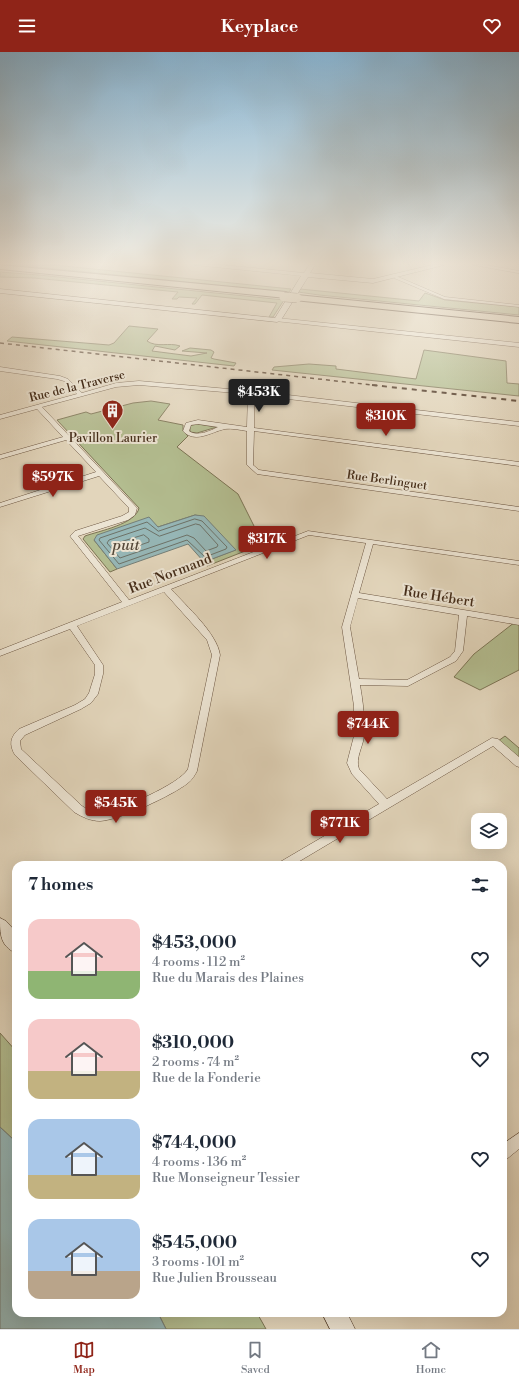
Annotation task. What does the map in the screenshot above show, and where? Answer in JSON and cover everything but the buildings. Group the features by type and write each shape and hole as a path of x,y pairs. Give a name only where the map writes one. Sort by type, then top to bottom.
{"street":[{"path":"321,325 519,345"},
{"path":"0,369 60,377 66,380 81,395"},
{"name":"Rue de la Traverse","path":"0,417 120,384 134,383 251,393 519,424"},
{"path":"250,429 251,393"},
{"path":"38,406 132,506 133,511 124,518 78,533 74,538 127,604"},
{"path":"226,427 197,435 189,434 186,431 188,425 195,422 519,464"},
{"name":"Rue Berlinguet","path":"250,429 250,465 253,470 261,474 519,509"},
{"path":"0,458 67,438"},
{"path":"0,505 101,473"},
{"name":"Rue Normand","path":"0,653 305,534 322,534 519,563"},
{"path":"370,541 346,627 359,700 359,731 353,759 353,767 385,804"},
{"path":"72,625 100,665 99,674 92,696 78,707 22,732 16,740 15,746 18,752 78,809 90,815 105,816 118,812 178,784 190,775 193,769 216,655 215,648 211,639 166,589"},
{"name":"Rue Hébert","path":"355,596 519,622"},
{"path":"356,682 408,683 454,658 458,651 463,613"},
{"path":"291,861 492,742 495,742 519,763"},
{"path":"0,926 12,940"},
{"path":"507,1150 519,1140"},
{"path":"336,1317 344,1329"}],"green space":[{"path":"129,326 158,329 147,341 151,343 180,346 175,350 155,346 152,351 191,356 207,353 182,351 190,348 211,350 214,352 211,358 236,363 234,366 7,341 12,337 109,345 114,343"},
{"path":"424,350 506,361 507,383 519,384 519,396 272,370 274,367 309,364 336,366 336,369 416,379"},
{"path":"151,401 170,404 158,420 183,425 183,431 188,436 177,447 238,494 263,544 207,566 204,562 235,550 204,517 195,515 158,527 94,540 117,569 110,572 83,539 85,536 124,523 136,514 139,508 57,420 86,412 91,414 133,403"},
{"path":"197,424 217,427 197,433 190,432 190,426"},
{"path":"515,622 519,623 519,670 480,690 454,677 474,654"},
{"path":"505,736 519,748 519,767 494,744"},
{"path":"0,1033 12,1046 12,1138 0,1127"},
{"path":"160,1317 259,1317 266,1329 166,1329"}],"water":[{"name":"puit","path":"195,515 204,516 236,550 204,562 188,544 117,569 94,540 97,535 149,517 158,527"},
{"path":"0,1127 12,1138 12,1317 160,1317 166,1329 0,1329"}],"railway":[{"path":"0,343 376,385"},
{"path":"376,385 519,401"},
{"path":"376,385 381,386"}],"place":[{"name":"Pavillon Laurier","path":"113,430"}]}
